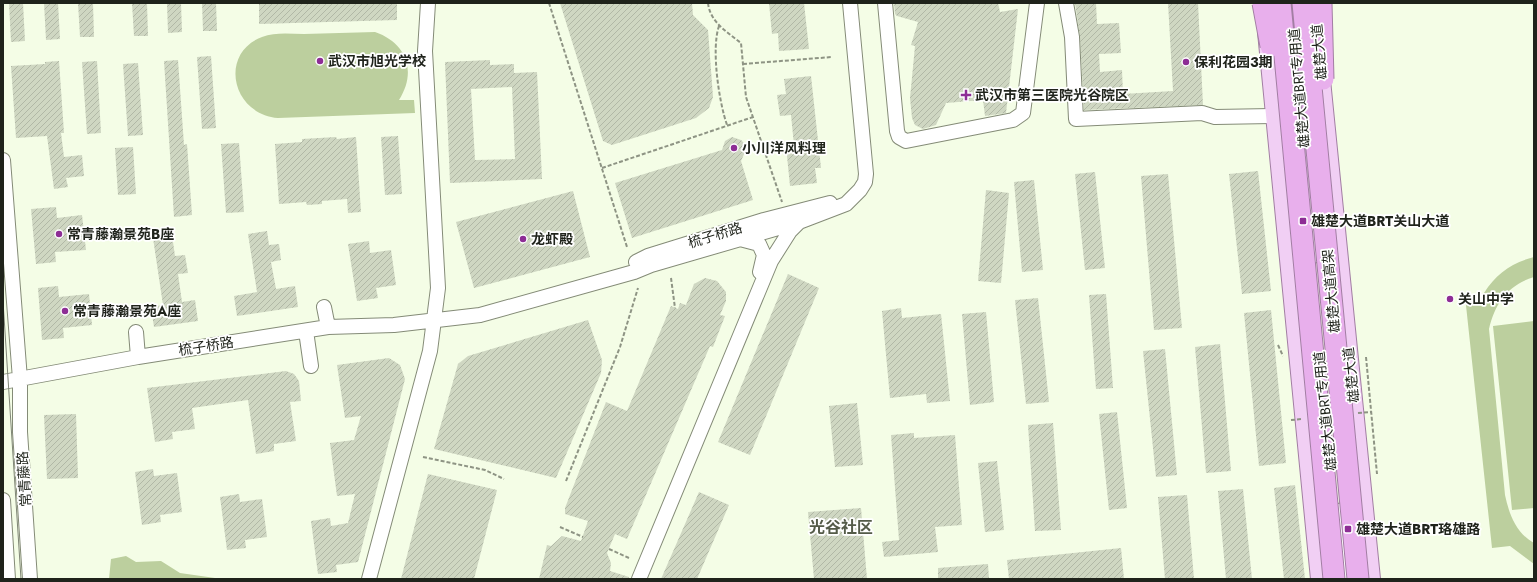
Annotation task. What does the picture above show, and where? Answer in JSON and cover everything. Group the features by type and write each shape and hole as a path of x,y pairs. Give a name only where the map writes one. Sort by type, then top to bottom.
{"highway":[{"path":"1264,3 1313,362"},
{"name":"雄楚大道高架","path":"1280,3 1334,579"},
{"name":"雄楚大道高架","path":"1302,3 1326,215 1358,579"},
{"path":"1321,3 1326,215"}],"main road":[{"path":"1264,3 1320,579"},
{"name":"雄楚大道","path":"1315,3 1326,215 1371,579"}],"street":[{"path":"369,579 439,318 438,267 425,51 428,3"},
{"path":"377,579 436,354 444,267 431,50 434,3"},
{"name":"梳子桥路","path":"439,318 548,290 632,264 655,254 840,199 852,188 858,173 843,3"},
{"name":"梳子桥路","path":"20,379 138,357 306,331 328,328 394,325 439,318 480,315 549,297 739,238 798,222 846,204 854,197 865,182 866,174 850,3"},
{"path":"885,3 897,131 899,137 906,141 1013,120 1023,113 1037,3"},
{"path":"1066,3 1072,37 1076,119 1202,113 1216,118 1276,116"},
{"name":"雄楚大道BRT专用道","path":"1291,3 1312,220 1318,338 1340,579"},
{"name":"常青藤路","path":"3,160 20,379 20,432 30,579"},
{"name":"雄楚大道BRT专用道","path":"1326,215 1347,579"},
{"path":"639,579 771,261 790,231 798,222"},
{"path":"631,579 763,265 764,255 759,244 739,238"},
{"path":"324,307 328,328"},
{"path":"306,331 311,366"},
{"path":"136,332 138,357"},
{"path":"3,382 20,379"},
{"name":"常青藤路","path":"3,500 8,579"}],"path":[{"path":"549,3 627,247"},
{"path":"708,3 709,12 719,26 741,42 746,97 782,202"},
{"path":"719,26 715,37 720,98 727,125"},
{"path":"743,64 832,57"},
{"path":"602,168 753,117"},
{"path":"671,278 674,290 675,308"},
{"path":"566,481 620,347 638,288"},
{"path":"1366,357 1377,474"},
{"path":"423,457 485,470 504,479"},
{"path":"560,527 583,537"},
{"path":"609,549 629,558"}],"green space":[{"path":"375,32 395,43 406,60 408,69 407,79 399,100 414,100 415,113 278,118 262,114 250,106 241,95 236,82 236,69 240,56 248,45 262,37 277,34"},
{"path":"1534,257 1534,277 1517,285 1504,296 1495,311 1489,329 1505,495 1514,522 1522,534 1534,543 1534,564 1510,546 1492,548 1465,296 1484,293 1494,280 1505,270 1518,262"},
{"path":"1534,321 1534,508 1512,510 1493,326"},
{"path":"126,556 136,562 161,561 180,573 222,579 109,579 111,559"}],"building":[{"path":"9,3 23,3 25,41 11,42"},
{"path":"44,3 58,3 60,39 46,40"},
{"path":"78,3 93,3 94,37 80,37"},
{"path":"132,3 147,3 148,36 134,36"},
{"path":"167,3 181,3 182,32 168,33"},
{"path":"202,3 216,3 217,31 203,31"},
{"path":"259,3 397,3 397,20 259,24"},
{"path":"560,3 692,3 693,15 708,30 713,97 709,108 696,118 612,145 603,141"},
{"path":"769,3 804,3 809,49 779,51 778,33 772,34"},
{"path":"894,3 998,3 1000,12 1018,9 1006,113 985,116 983,100 946,103 936,125 923,129 915,125 912,118 910,98 915,46 911,45 918,22 897,16 895,14"},
{"name":"保利花园3期","path":"1075,3 1096,3 1097,24 1119,23 1121,53 1099,54 1100,72 1122,70 1123,94 1173,91 1168,3 1198,3 1203,105 1084,110 1080,37"},
{"path":"211,56 216,128 202,129 197,57"},
{"path":"178,60 184,145 187,144 192,215 174,217 164,61"},
{"path":"490,60 490,65 514,64 514,73 537,72 542,179 450,183 445,62","holes":["512,87 515,159 475,160 471,89"]},
{"path":"59,61 64,133 61,133 64,157 82,155 84,176 66,178 68,187 54,189 47,136 16,138 11,66 45,64 45,62"},
{"path":"97,61 101,133 87,134 82,62"},
{"path":"138,63 143,135 128,136 123,64"},
{"path":"811,76 821,168 815,168 817,183 790,186 786,146 794,145 791,115 780,116 777,95 786,94 784,79"},
{"path":"398,136 402,194 385,195 381,137"},
{"path":"336,137 337,139 356,137 361,212 348,213 347,199 322,201 322,204 307,205 306,202 279,204 275,144 302,142 302,139"},
{"path":"732,137 741,140 744,143 745,152 741,161 753,200 632,238 615,183 722,150 725,141"},
{"path":"239,143 244,212 226,213 221,144"},
{"path":"133,147 136,194 118,195 115,148"},
{"path":"1258,171 1271,291 1242,294 1229,174"},
{"path":"1095,172 1105,268 1085,270 1075,174"},
{"path":"1168,174 1182,328 1154,330 1141,176"},
{"path":"1034,180 1043,270 1022,272 1014,182"},
{"path":"986,190 1009,193 1001,283 978,281"},
{"name":"龙虾殿","path":"573,191 590,257 474,288 456,222"},
{"name":"常青藤瀚景苑B座","path":"56,207 57,218 82,215 86,250 55,252 56,262 36,264 31,209"},
{"path":"267,231 269,245 279,244 281,260 271,262 276,289 295,286 298,307 237,316 234,296 257,292 248,234"},
{"path":"172,235 175,256 185,255 188,273 178,274 182,302 195,300 198,321 154,327 151,307 163,305 153,238"},
{"path":"369,241 370,253 391,250 396,285 376,288 378,298 357,301 348,244"},
{"path":"788,274 819,288 750,455 718,442"},
{"path":"705,278 717,281 726,292 726,301 720,315 725,316 713,347 710,346 627,539 615,534 607,553 611,563 610,571 629,577 628,579 539,579 547,545 551,546 562,536 581,541 588,521 565,514 565,508 606,402 627,411 671,306 678,309 680,303 686,305 694,284"},
{"name":"常青藤瀚景苑A座","path":"58,286 59,297 89,294 92,325 63,328 64,338 42,340 38,288"},
{"path":"1106,294 1113,388 1096,389 1089,295"},
{"path":"1038,298 1049,402 1026,404 1015,300"},
{"path":"901,308 902,318 941,314 950,401 927,403 926,394 890,398 882,311"},
{"path":"1271,310 1286,463 1259,466 1244,313"},
{"path":"986,312 994,402 970,405 962,314"},
{"path":"588,320 602,360 601,373 556,478 434,449 458,364 468,356"},
{"path":"1220,344 1231,471 1206,473 1195,347"},
{"path":"1165,349 1177,475 1156,477 1143,351"},
{"path":"389,358 400,365 405,379 358,562 336,565 337,572 318,574 311,521 330,518 331,526 348,523 355,494 337,496 330,443 354,440 361,416 345,418 337,365"},
{"path":"286,371 294,374 299,381 301,401 290,402 296,441 274,444 274,451 256,454 248,400 192,408 195,429 172,432 173,439 155,442 147,388"},
{"path":"857,403 863,465 835,467 829,406"},
{"path":"1117,412 1127,508 1109,510 1099,414"},
{"path":"76,414 78,478 47,479 44,415"},
{"path":"1053,423 1061,530 1035,531 1028,425"},
{"path":"914,433 914,438 955,435 962,525 935,527 938,552 884,557 882,542 899,540 891,435"},
{"path":"997,461 1004,530 985,532 978,463"},
{"path":"153,469 154,476 177,473 182,512 160,515 161,522 142,525 135,472"},
{"path":"428,474 497,490 474,579 401,579"},
{"path":"1295,485 1305,579 1284,579 1274,488"},
{"path":"1243,489 1252,579 1226,579 1218,491"},
{"path":"699,492 729,505 697,579 661,579"},
{"path":"239,494 240,502 262,499 267,537 245,540 246,548 227,550 220,497"},
{"path":"1187,495 1194,579 1165,579 1158,497"},
{"path":"861,508 867,579 814,579 808,512"},
{"path":"1121,548 1124,579 1009,579 1007,560"},
{"path":"988,564 989,579 938,579 938,568"}],"tram line":[{"path":"3,301 21,579"}],"place":[{"name":"武汉市旭光学校","path":"320,61"},
{"name":"保利花园3期","path":"1186,62"},
{"name":"武汉市第三医院光谷院区","path":"966,95"},
{"name":"小川洋风料理","path":"734,148"},
{"name":"雄楚大道BRT关山大道","path":"1303,221"},
{"name":"常青藤瀚景苑B座","path":"59,234"},
{"name":"龙虾殿","path":"523,239"},
{"name":"关山中学","path":"1450,299"},
{"name":"常青藤瀚景苑A座","path":"65,311"},
{"name":"雄楚大道BRT珞雄路","path":"1348,529"}],"district":[{"name":"光谷社区","path":"841,527"}]}
